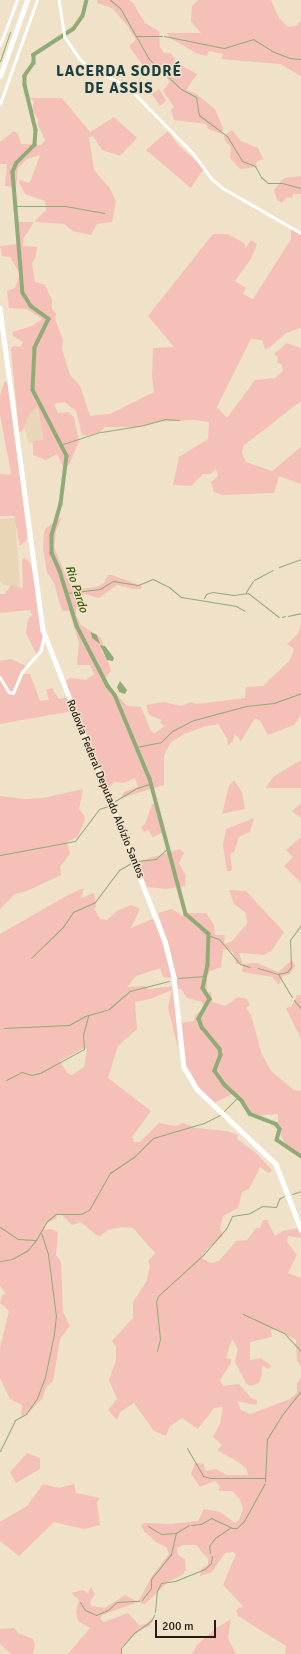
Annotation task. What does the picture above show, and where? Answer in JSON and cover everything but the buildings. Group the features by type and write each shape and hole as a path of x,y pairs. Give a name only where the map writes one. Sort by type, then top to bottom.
{"highway":[{"path":"0,76 27,0"},
{"name":"Rodovia Federal Deputado Aloízio Santos","path":"0,308 28,531 44,633 165,941 174,978 180,1047 185,1071 197,1088 276,1164 301,1229"},
{"path":"28,531 34,542"},
{"path":"26,543 28,531"},
{"path":"33,567 35,554"},
{"path":"28,556 33,567"}],"street":[{"path":"0,45 17,0"},
{"path":"0,104 38,0"},
{"path":"59,0 65,36 76,54 88,66 124,85 193,153 215,182 235,197 301,233"},
{"path":"0,677 9,692 13,694 22,672 41,650 41,638 44,633"}],"shaded area":[{"path":"97,0 129,0 133,3 145,23 159,31 160,47 164,53 171,53 177,63 197,74 186,90 195,93 215,109 223,128 222,134 208,129 206,124 174,120 171,110 174,107 163,91 170,81 158,68 147,71 129,46 136,40 126,24 112,8 97,3"},
{"path":"198,0 271,0 279,18 288,27 296,26 301,20 301,76 280,64 221,59 223,54 209,51 207,56 198,54 170,38 167,33 201,33 191,21 192,6"},
{"path":"159,89 166,101 160,106 152,94"},
{"path":"30,98 62,98 90,132 114,117 137,138 120,156 102,150 93,136 89,137 94,170 109,187 116,201 112,222 97,224 91,235 73,231 64,224 34,222 23,239 23,246 37,247 36,256 32,264 35,282 45,285 52,300 52,308 56,314 55,319 63,340 62,349 70,375 80,386 90,416 110,414 154,392 152,376 153,348 174,347 148,316 213,234 228,234 244,243 246,248 251,240 257,244 251,259 235,281 246,288 243,294 253,299 291,239 291,227 301,233 301,328 286,333 269,348 265,349 262,340 251,339 217,407 227,418 255,380 275,378 283,371 282,365 277,362 278,357 274,354 287,343 301,348 301,401 243,446 242,453 246,462 272,471 301,447 301,484 279,476 274,493 223,495 214,492 211,482 218,476 216,469 210,474 203,474 191,486 173,485 179,457 208,439 209,422 194,420 157,422 139,427 105,427 99,433 88,436 82,435 76,411 65,402 54,404 58,413 68,412 74,417 79,441 70,463 64,469 57,454 46,460 33,455 33,441 44,440 38,409 36,407 29,415 22,431 19,432 11,349 13,346 21,347 23,342 13,336 12,332 32,326 42,319 27,309 9,308 7,291 15,288 20,274 10,257 2,256 0,246 18,244 12,187 5,186 7,164 0,164 0,142 14,131 18,134 21,144 41,145 45,140 38,125 38,119 32,110 34,102","holes":["40,155 29,183 20,180 19,182 25,194 45,201 46,210 34,222 19,222 16,216 18,168 27,159"]},
{"path":"232,130 241,141 258,148 263,159 256,162 257,167 240,169 230,158 231,147 225,141 224,136"},
{"path":"168,131 179,146 204,168 191,188 146,150"},
{"path":"301,176 301,194 293,194 292,198 287,197 282,203 277,200 274,190 284,178"},
{"path":"8,380 27,535 26,541 20,546 14,516 0,516 0,474 9,475 11,473 0,415 0,395 4,383"},
{"path":"36,407 47,444 29,443 24,428 26,417"},
{"path":"62,517 56,531 54,547 69,583 80,589 96,587 104,583 108,575 112,575 142,586 141,589 133,589 117,585 99,598 84,594 77,602 76,615 81,625 101,638 103,644 101,651 108,661 111,671 105,678 110,687 127,706 141,707 151,731 155,733 165,726 160,723 162,720 149,715 146,705 164,702 181,706 191,702 197,704 245,698 246,687 263,686 290,660 294,649 287,644 297,635 301,625 301,715 294,725 268,735 260,721 255,718 241,741 235,734 233,741 228,746 227,738 218,724 203,727 184,734 170,743 164,756 164,785 121,798 124,792 138,787 135,778 124,783 115,782 108,788 65,681 71,678 86,680 94,674 90,665 77,665 79,643 69,611 62,611 54,583 47,572 43,549 44,533 46,528"},
{"path":"15,518 20,586 14,587 2,584 0,580 0,519"},
{"path":"25,558 31,564 44,635 37,656 26,633 28,619 32,615 30,610 0,613 0,594 5,594 11,585 23,588 22,559"},
{"path":"91,632 97,635 100,644 92,638"},
{"path":"100,645 105,646 114,658 113,661 107,660"},
{"path":"11,659 26,666 23,674 30,674 40,701 49,700 46,690 52,688 59,699 68,697 73,711 0,724 0,661"},
{"path":"120,681 127,690 125,694 119,692 117,687"},
{"path":"301,760 301,788 266,788 273,777"},
{"path":"234,780 242,792 245,809 222,814 229,786"},
{"path":"83,789 79,809 85,817 84,823 77,837 67,842 70,854 60,867 61,875 27,891 15,894 0,909 0,796 24,799 43,798"},
{"path":"158,803 165,831 153,837 148,830 144,832 141,827 145,824 152,804"},
{"path":"301,803 301,818 292,811"},
{"path":"254,818 250,832 239,837 234,852 230,854 232,868 231,871 227,871 223,846 226,829"},
{"path":"301,837 300,882 284,866 293,857 286,850"},
{"path":"180,849 184,853 179,863 186,876 185,886 166,889 147,887 137,862"},
{"path":"84,888 81,898 94,893 96,907 94,908 100,919 107,920 117,911 131,905 140,909 131,928 155,918 173,978 163,977 160,968 136,976 127,987 145,986 148,989 174,986 178,1048 168,1008 172,990 150,999 135,1002 137,1029 118,1046 108,1078 151,1111 132,1137 134,1142 140,1142 159,1123 176,1126 183,1123 196,1128 227,1131 238,1135 237,1139 255,1152 272,1170 269,1173 260,1167 249,1189 242,1192 238,1208 223,1216 220,1228 223,1236 207,1249 201,1258 211,1263 219,1261 236,1241 247,1240 256,1228 260,1228 263,1220 267,1220 275,1236 283,1231 297,1228 301,1235 301,1238 288,1236 287,1242 297,1255 288,1273 301,1278 301,1367 297,1361 296,1340 275,1329 271,1330 272,1337 250,1342 250,1360 261,1358 272,1366 268,1369 262,1365 262,1375 259,1383 250,1386 246,1383 235,1362 238,1349 232,1339 226,1358 231,1359 231,1363 220,1380 223,1386 239,1384 251,1398 257,1400 257,1404 254,1405 237,1401 241,1410 251,1414 290,1399 297,1393 297,1383 301,1377 301,1654 285,1654 286,1646 238,1616 236,1610 243,1606 223,1585 236,1554 233,1552 225,1553 212,1572 200,1576 201,1569 208,1565 208,1559 196,1545 183,1545 177,1548 178,1555 185,1559 186,1570 182,1575 168,1582 145,1604 138,1602 152,1576 169,1554 166,1547 156,1542 144,1531 141,1526 144,1523 171,1524 198,1521 204,1509 220,1512 235,1523 239,1520 243,1509 240,1499 232,1491 219,1491 220,1486 215,1481 200,1487 191,1474 195,1463 204,1464 205,1471 216,1469 226,1475 248,1475 246,1468 217,1450 222,1445 213,1437 220,1424 223,1407 214,1408 198,1429 182,1418 170,1426 166,1436 154,1431 134,1403 120,1412 117,1420 108,1410 117,1399 109,1380 116,1360 116,1347 112,1341 133,1318 133,1302 146,1282 150,1266 148,1261 155,1253 133,1228 121,1227 108,1230 100,1236 96,1235 81,1222 72,1225 61,1214 56,1214 57,1218 45,1224 44,1230 51,1229 58,1232 56,1255 61,1262 63,1312 70,1326 60,1339 53,1381 47,1386 42,1399 29,1412 21,1416 22,1405 10,1399 0,1378 0,1348 9,1311 0,1303 2,1295 6,1294 0,1286 0,934 68,895","holes":["84,1048 87,1049 84,1067 72,1075 67,1073 60,1061"]},
{"path":"229,890 246,891 284,932 272,950 264,955 239,953 243,964 236,964 233,952 226,949 223,950 221,967 210,971 207,975 207,993 211,992 213,1002 225,1006 238,997 247,999 250,1005 246,1008 251,1015 261,1052 267,1064 272,1072 294,1090 301,1091 301,1157 290,1152 282,1138 278,1129 278,1114 251,1116 244,1103 232,1094 214,1103 198,1087 185,1065 180,1023 194,1021 195,1016 204,1007 202,1002 187,998 181,989 178,989 170,948 158,913 172,909 182,916 188,913 206,913 214,925 215,935 225,935 224,944 231,942 247,924 246,913 234,904"},
{"path":"292,960 295,966 290,974 283,976 279,985 272,977 242,972 243,964 257,963 278,972"},
{"path":"297,995 301,995 301,1039 286,1008 291,1007"},
{"path":"27,1453 40,1458 40,1469 16,1483 10,1472"},
{"path":"43,1484 59,1488 74,1484 76,1493 100,1498 97,1502 100,1525 84,1529 54,1522 19,1556 0,1541 0,1522 27,1506"},
{"path":"91,1587 95,1594 90,1602 91,1606 105,1608 125,1595 138,1602 102,1615 100,1619 104,1622 128,1613 139,1625 146,1624 152,1618 150,1626 137,1631 121,1648 121,1654 68,1654 90,1628 78,1621 76,1612 79,1600 71,1593 83,1590 88,1593"},
{"path":"231,1619 228,1638 236,1654 192,1654 197,1645 216,1628"},
{"path":"14,1628 18,1633 33,1639 35,1644 33,1654 11,1654 0,1644 0,1629"}],"waterway":[{"name":"Rio Pardo","path":"87,0 83,16 74,29 34,55 34,63 25,76 25,85 36,130 35,145 17,163 13,172 23,293 31,306 49,319 35,348 33,390 67,456 61,504 52,535 52,553 60,571 77,626 108,686 115,695 150,779 186,914 209,934 208,965 203,988 210,999 199,1019 202,1027 220,1049 221,1055 215,1071 224,1084 242,1101 250,1114 276,1124 280,1129 277,1140 301,1156"},
{"path":"110,0 120,8 149,59 181,89 196,97 199,115 227,136 242,161 255,166 261,177 268,183 282,183 301,188"},
{"path":"0,61 10,32"},
{"path":"137,36 162,36"},
{"path":"164,36 224,48 253,39 272,51 289,58 301,59"},
{"path":"16,206 65,206 104,213"},
{"path":"63,444 101,432 144,425 165,419 179,420"},
{"path":"279,567 301,559"},
{"path":"254,580 273,570"},
{"path":"67,593 100,589 113,581 138,585 153,579 169,587 181,597 236,606 245,611"},
{"path":"246,592 253,581"},
{"path":"204,598 206,594 212,592 234,595 248,593 279,617"},
{"path":"288,616 301,613"},
{"path":"136,747 161,742 172,731 194,720 246,706 274,703 301,693"},
{"path":"115,801 137,788 152,783"},
{"path":"0,855 75,841 99,809 108,806"},
{"path":"136,861 156,859 168,848"},
{"path":"31,958 63,927 73,912 95,902 119,870 133,862"},
{"path":"278,974 287,972 291,967 290,940 301,925"},
{"path":"210,936 219,939 240,964 250,967"},
{"path":"258,968 278,974 292,997"},
{"path":"178,978 205,976"},
{"path":"4,1028 69,1025 85,1016 109,1009 130,991 169,981"},
{"path":"294,1000 301,1009"},
{"path":"6,1080 22,1072 31,1075 40,1073 84,1049 83,1035 88,1016"},
{"path":"223,1112 238,1097"},
{"path":"0,1261 12,1259 28,1250 36,1240 47,1221 56,1214 81,1214 89,1210 110,1173 135,1156 153,1138 204,1123 220,1115"},
{"path":"292,1194 301,1191"},
{"path":"157,1351 160,1339 156,1302 158,1296 203,1255 226,1229 232,1216 250,1213 262,1206 276,1207 279,1199 284,1196"},
{"path":"0,1227 18,1239 36,1240"},
{"path":"0,1451 15,1420 26,1414 37,1398 45,1377 54,1334 56,1316 48,1254 41,1233"},
{"path":"243,1314 284,1333 301,1351"},
{"path":"265,1481 267,1439 282,1415 301,1391"},
{"path":"187,1448 203,1476 211,1478 265,1478"},
{"path":"191,1525 201,1524 211,1518 232,1528 237,1528 244,1521 265,1483"},
{"path":"142,1600 151,1588 151,1579 171,1554 176,1533 189,1525"},
{"path":"148,1526 161,1534 176,1533"},
{"path":"210,1553 209,1546 215,1538 230,1528"},
{"path":"155,1612 157,1591 161,1583 175,1581 205,1569 211,1563 212,1556"},
{"path":"80,1602 85,1610 96,1615 108,1610 117,1602 139,1601"},
{"path":"121,1654 121,1648 134,1633 151,1621 154,1615"}],"district":[{"name":"LACERDA SODRÉ DE ASSIS","path":"119,80"}]}
